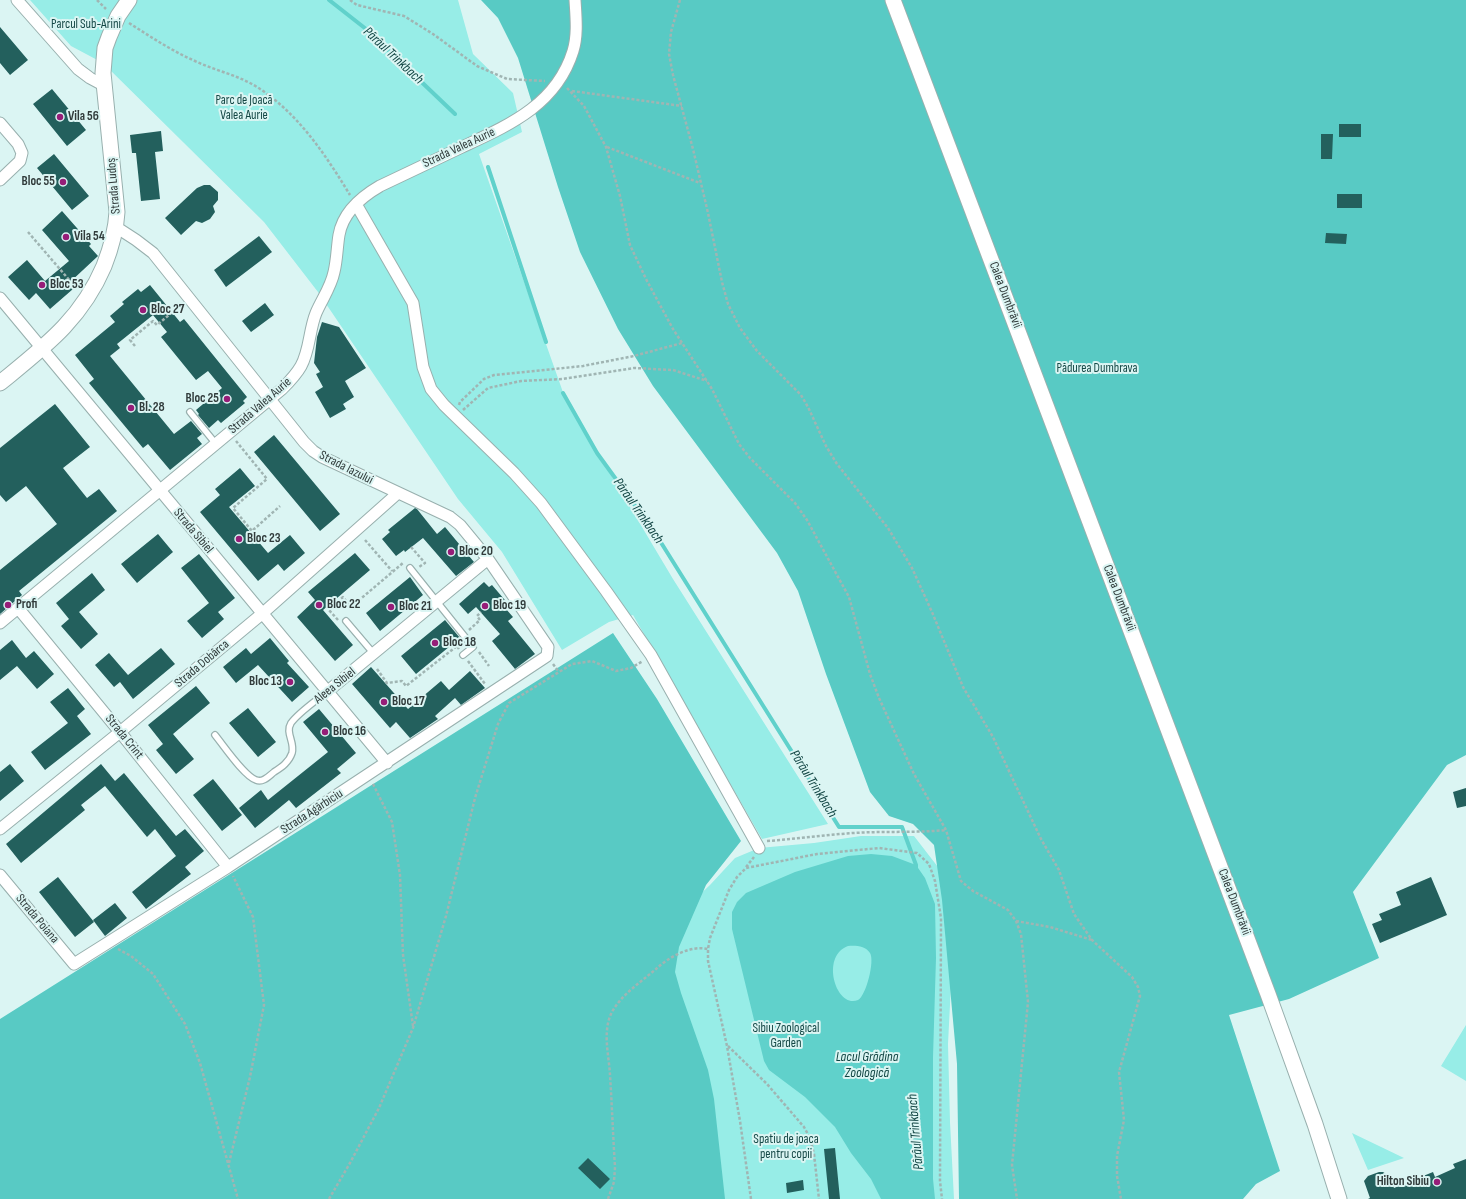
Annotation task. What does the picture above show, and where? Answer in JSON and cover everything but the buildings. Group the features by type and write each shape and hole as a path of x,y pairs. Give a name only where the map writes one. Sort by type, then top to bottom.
{"main road":[{"name":"Strada Ludoș","path":"0,384 42,349 74,318 86,300 105,262 116,227 115,194 103,85 103,63 108,37 118,16 129,0"},
{"name":"Calea Dumbrăvii","path":"893,0 1268,994 1315,1124 1339,1199"}],"street":[{"path":"18,0 78,70 103,85"},
{"name":"Strada Valea Aurie","path":"0,623 270,399 292,379 301,366 306,354 316,314 330,286 334,272 339,235 345,217 370,191 486,135 520,117 538,104 559,81 574,50 576,31 575,0"},
{"path":"0,123 18,144 22,153 20,161 0,180"},
{"path":"356,204 412,303 423,367 431,389 436,397 514,473 541,503 606,591 652,655 758,845"},
{"name":"Strada Iazului","path":"116,227 153,253 304,442 313,451 322,457 450,517 460,525 470,535 488,559 548,647 547,656"},
{"name":"Strada Sibiel","path":"0,298 159,491 387,762"},
{"name":"Strada Dobârca","path":"0,829 120,732 263,613 398,493"},
{"name":"Aleea Sibiel","path":"328,691 438,602 488,559"},
{"name":"Strada Crint","path":"18,608 228,867"},
{"name":"Strada Agârbiciu","path":"74,964 228,867 547,656"},
{"name":"Strada Poiana","path":"0,875 74,964"}],"lane":[{"path":"190,412 216,444"},
{"path":"410,568 473,647 463,655"},
{"path":"344,619 374,654"},
{"name":"Aleea Sibiel","path":"215,735 247,774 256,781 264,780 288,762 293,751 292,741 288,732 291,724 297,717 328,691"}],"path":[{"path":"97,0 106,9"},
{"path":"350,0 357,5 404,16 433,34 477,66 507,80 559,81 572,91 584,106 606,147 620,196 630,245 646,279 682,343 707,380 739,444 750,458 799,509 807,520 846,590 870,674 879,698 914,774 946,830 962,881 973,891 1008,910 1016,921 1021,934 1028,1002 1012,1165 1017,1199"},
{"path":"680,0 671,32 669,54 728,304 740,328 757,351 801,395 826,446 837,464 888,528 908,562 932,612 963,687 993,737 1041,839 1059,870 1074,914 1092,940 1132,977 1138,987 1140,996 1119,1072 1124,1120 1117,1156 1117,1176 1121,1199"},
{"path":"127,22 181,55 242,79 271,97 312,137 356,204"},
{"path":"572,91 682,106"},
{"path":"606,147 700,182"},
{"path":"28,232 86,300"},
{"path":"135,346 130,340 153,321 156,325 180,306"},
{"path":"456,417 460,402 484,379 494,375 583,366 634,356 682,343"},
{"path":"456,417 488,388 521,381 562,379 634,368 673,370 707,380"},
{"path":"229,433 267,479 233,508 252,530 280,506"},
{"path":"365,540 392,571"},
{"path":"411,547 425,563 417,569"},
{"path":"344,619 338,620 329,610 343,597 351,607 408,558"},
{"path":"464,634 480,620 477,616 481,612"},
{"path":"377,669 387,683 402,681 406,686 457,646 492,693"},
{"path":"329,1199 379,1108 413,1028 446,916 478,791 498,724 509,703 572,664 592,661 616,671 631,668 652,655"},
{"path":"368,774 392,822 400,875 404,955 413,1028"},
{"path":"758,845 854,833 922,832 946,830"},
{"path":"751,1199 740,1121 727,1046 708,962 710,938 728,890 737,877 746,868 816,854 879,848 904,850 917,853 929,864 936,881 941,918 940,1181 942,1199"},
{"path":"228,867 253,917 264,1005 250,1077 229,1163"},
{"path":"1016,921 1050,927 1092,940"},
{"path":"108,943 131,956 153,974 185,1024 200,1063 238,1199"},
{"path":"608,1199 614,1182 615,1167 607,1040 607,1028 612,1012 623,997 663,962 691,949 699,947 708,949"},
{"path":"727,1046 767,1084 804,1127 810,1138 814,1154 819,1199"}],"green space":[{"path":"30,0 458,0 473,54 513,93 522,132 479,154 565,398 673,579 828,824 762,839 633,615 609,622 562,650 502,552 458,499 318,292 264,222 103,63 71,46"},
{"name":"Pădurea Dumbrava","path":"481,0 1466,0 1466,755 1447,765 1353,892 1379,958 1289,999 1229,1015 1280,1171 1256,1184 1243,1199 959,1199 957,1064 942,900 934,845 913,824 889,816 870,792 826,674 798,591 777,553 653,386 618,329 580,252 518,58 498,18"},
{"path":"613,633 657,699 741,841 706,885 679,947 675,972 708,1070 714,1099 725,1199 0,1199 0,1019"},
{"name":"Sibiu Zoological Garden","path":"861,836 914,836 948,880 953,945 948,1044 954,1199 548,1199 606,983 710,885 735,858 759,848 814,843"},
{"path":"1466,1025 1466,1081 1441,1066"},
{"path":"1352,1133 1404,1158 1368,1170"}],"water":[{"name":"Lacul Grădina Zoologică","path":"871,854 892,856 916,865 925,878 935,904 936,958 933,1057 933,1179 935,1199 881,1199 871,1179 851,1153 835,1127 805,1097 769,1070 764,1061 732,929 732,912 737,902 746,893 795,872 848,856","holes":["848,946 860,946 866,949 870,953 871,957 871,970 864,992 858,1000 850,1001 843,997 838,990 834,980 833,970 835,960 839,952"]}],"waterway":[{"name":"Pârâul Trinkbach","path":"329,0 366,29 455,114"},
{"name":"Pârâul Trinkbach","path":"488,167 546,342"},
{"name":"Pârâul Trinkbach","path":"563,393 597,453 655,533 839,827 902,827 916,865 916,869"}],"place":[{"name":"Vila 56","path":"60,117"},
{"name":"Bloc 55","path":"63,182"},
{"name":"Vila 54","path":"66,237"},
{"name":"Bloc 53","path":"42,285"},
{"name":"Bloc 27","path":"143,310"},
{"name":"Bloc 25","path":"227,399"},
{"name":"Bl. 28","path":"131,408"},
{"name":"Bloc 23","path":"239,539"},
{"name":"Bloc 20","path":"451,552"},
{"name":"Profi","path":"8,605"},
{"name":"Bloc 22","path":"319,605"},
{"name":"Bloc 19","path":"485,606"},
{"name":"Bloc 21","path":"391,607"},
{"name":"Bloc 18","path":"435,643"},
{"name":"Bloc 13","path":"290,682"},
{"name":"Bloc 17","path":"384,702"},
{"name":"Bloc 16","path":"325,732"},
{"name":"Hilton Sibiu","path":"1437,1182"}],"park label":[{"name":"Parcul Sub-Arini","path":"86,25"},
{"name":"Parc de Joacă Valea Aurie","path":"244,108"},
{"name":"Spatiu de joaca pentru copii","path":"786,1148"}]}
